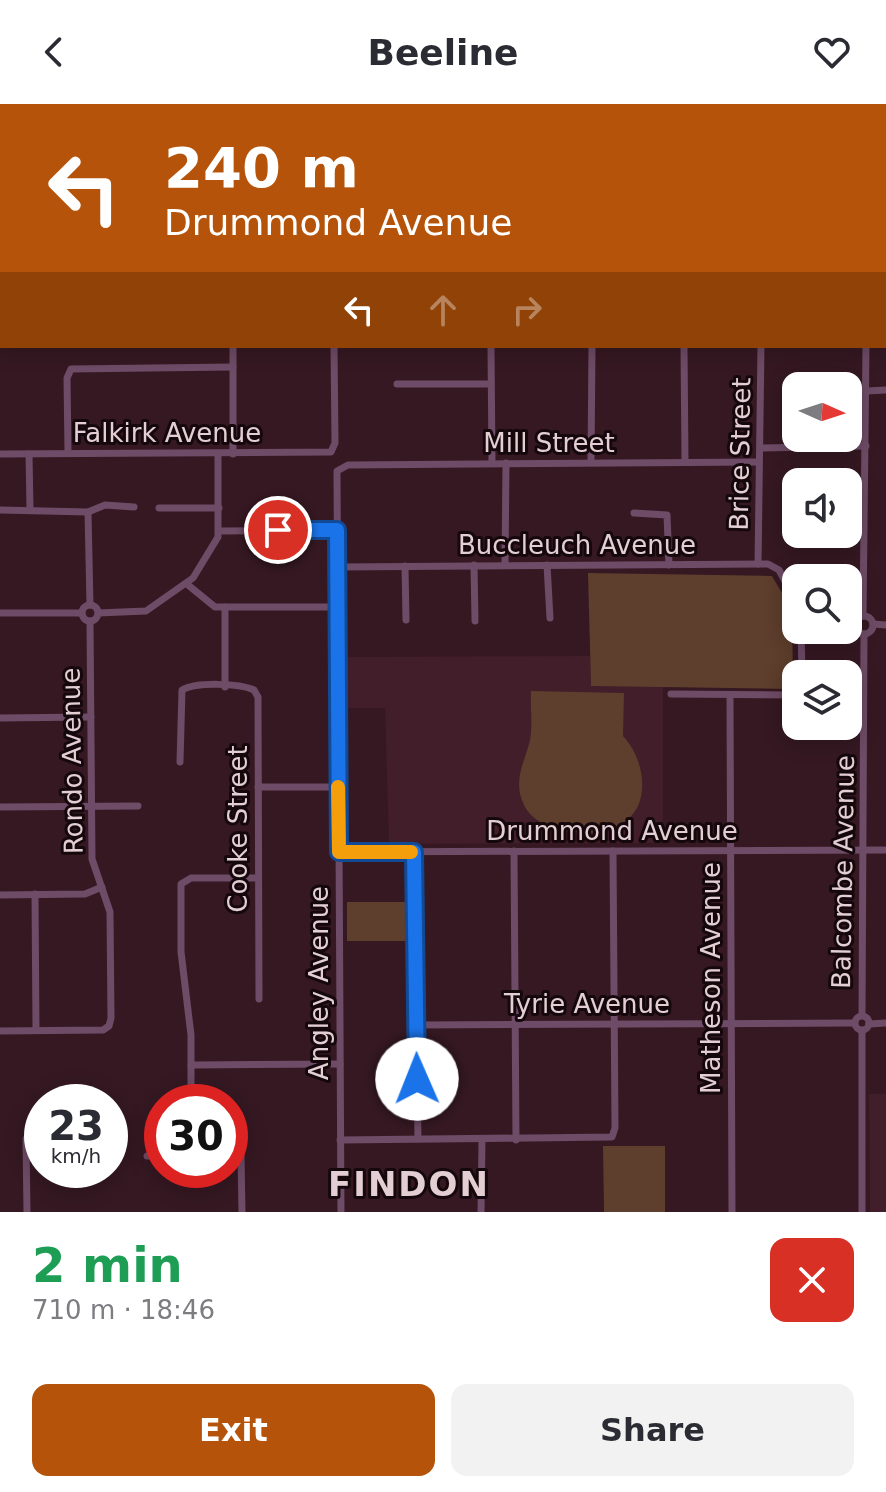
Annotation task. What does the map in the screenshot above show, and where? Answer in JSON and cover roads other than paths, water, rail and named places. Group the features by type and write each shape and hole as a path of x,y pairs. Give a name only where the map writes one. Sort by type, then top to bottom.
{"street":[{"path":"233,348 233,454"},
{"name":"Falkirk Avenue","path":"0,454 233,454 333,450 334,348"},
{"path":"491,348 492,463"},
{"path":"591,462 592,348"},
{"path":"684,348 685,462"},
{"name":"Brice Street","path":"758,564 761,348"},
{"path":"866,348 866,446 862,472 863,616 873,624 886,625"},
{"path":"68,453 67,378 71,369 233,367"},
{"path":"397,384 491,384"},
{"path":"867,391 886,390"},
{"path":"762,448 866,446"},
{"path":"29,454 30,509"},
{"path":"82,613 90,621 98,613 146,611 188,585 219,531 218,454"},
{"name":"Mill Street","path":"341,466 759,462"},
{"path":"505,565 506,463"},
{"name":"Angley Avenue","path":"341,466 337,471 341,1212"},
{"path":"0,510 88,512 105,505 134,507"},
{"path":"159,508 219,508"},
{"path":"88,512 90,605 98,613"},
{"path":"634,513 667,515 669,565"},
{"path":"219,531 337,530"},
{"path":"758,564 779,570 782,576"},
{"name":"Buccleuch Avenue","path":"338,567 758,564"},
{"path":"474,565 475,621"},
{"path":"547,565 550,618"},
{"path":"405,566 406,620"},
{"path":"188,585 210,606 337,607"},
{"path":"0,613 82,613 90,605"},
{"path":"180,762 182,690 225,687 225,607"},
{"name":"Rondo Avenue","path":"0,1031 103,1030 109,1026 110,912 92,859 90,621"},
{"path":"864,634 873,624"},
{"name":"Balcombe Avenue","path":"862,1015 860,879 863,850 864,634"},
{"name":"Cooke Street","path":"225,687 248,687 258,697 259,999"},
{"path":"671,694 782,695"},
{"name":"Matheson Avenue","path":"730,696 732,1212"},
{"path":"0,718 91,717"},
{"path":"258,787 338,787"},
{"path":"0,807 138,806"},
{"name":"Drummond Avenue","path":"339,852 886,850"},
{"path":"514,851 516,1140"},
{"path":"340,1140 612,1137 615,1128 613,851"},
{"path":"414,852 418,1139"},
{"path":"191,1084 181,952 180,889 184,880 258,878"},
{"path":"0,895 85,894 102,887"},
{"path":"35,894 36,1030"},
{"path":"862,1212 862,1031 854,1023 862,1015 869,1024"},
{"name":"Tyrie Avenue","path":"416,1025 854,1023"},
{"path":"862,1031 869,1024 886,1023"},
{"path":"191,1065 340,1064"},
{"path":"481,1212 482,1140"},
{"path":"27,1188 27,1212"},
{"path":"242,1188 242,1212"}],"district":[{"name":"FINDON","path":"409,1184"}]}
